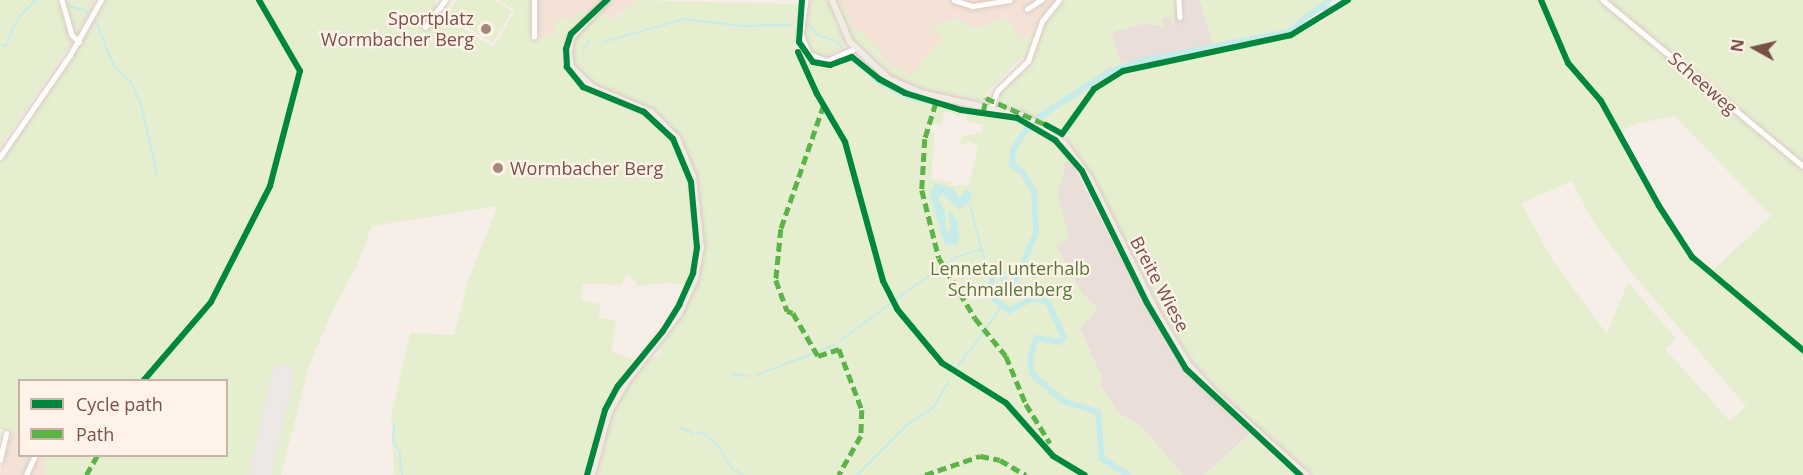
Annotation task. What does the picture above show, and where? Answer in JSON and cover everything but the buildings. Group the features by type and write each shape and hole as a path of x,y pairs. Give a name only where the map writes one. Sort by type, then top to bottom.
{"main road":[{"path":"592,475 609,412 679,314 697,273 701,247 698,198 684,149 663,122 640,106 589,86 571,67 569,51 574,35 607,0"},
{"name":"Breite Wiese","path":"832,0 842,28 854,48 877,71 905,88 1014,113 1058,138 1090,179 1157,314 1188,364 1306,475"}],"street":[{"path":"62,0 72,35 79,42"},
{"path":"0,157 79,42 101,0"},
{"path":"425,27 445,0"},
{"path":"534,0 534,37"},
{"path":"806,0 801,31 804,46 813,58 831,61 854,48"},
{"path":"954,0 973,6 1010,0"},
{"path":"1027,9 1041,0"},
{"path":"991,107 997,91 1024,66 1042,21 1059,0"},
{"path":"1179,0 1180,17"},
{"name":"Scheeweg","path":"1603,0 1803,166"},
{"path":"0,460 6,434"},
{"path":"26,475 35,457"}],"shaded area":[{"path":"531,0 637,0 611,21 597,6 544,41 535,35"},
{"path":"834,0 1062,0 1022,43 974,30 932,26 944,38 935,52 903,83 875,66"},
{"path":"1178,0 1200,0 1213,45 1120,63 1111,32 1145,23 1163,26 1163,18 1170,16 1173,23"},
{"path":"1070,159 1124,264 1157,313 1169,344 1187,372 1250,434 1204,475 1183,475 1140,425 1117,413 1097,387 1102,379 1080,328 1097,309 1082,293 1056,246 1055,186 1058,165"},
{"path":"5,430 18,435 18,457 46,457 45,475 0,475"}],"green space":[{"path":"0,0 96,0 81,29 0,147"},
{"name":"Lennetal unterhalb Schmallenberg","path":"103,0 434,0 440,15 494,47 515,10 498,0 531,0 535,35 544,41 547,34 555,36 555,19 574,20 578,11 590,12 597,6 612,21 637,0 799,4 794,53 820,66 851,58 894,90 929,102 932,98 962,105 960,118 951,112 944,112 941,125 932,123 930,132 935,133 931,179 951,182 951,186 969,185 978,147 970,142 960,146 962,136 981,133 983,125 966,121 968,112 1021,119 1053,136 1066,148 1070,159 1063,163 1064,174 1057,193 1069,237 1056,246 1082,293 1097,310 1080,328 1102,379 1099,384 1119,414 1140,425 1183,475 594,475 608,420 624,389 644,363 660,355 661,343 696,286 665,283 638,286 628,272 621,285 583,284 581,300 600,304 599,318 616,320 611,351 637,361 601,428 590,475 394,475 391,418 410,333 454,335 469,278 498,206 372,226 357,265 331,314 309,366 281,475 45,475 46,457 228,457 228,379 18,379 18,435 0,429 0,161 79,47","holes":["954,189 962,197 954,203 943,194 938,198 945,211 946,232 951,230 948,222 960,237 945,244 930,194"]},
{"name":"Sportplatz Wormbacher Berg","path":"456,0 494,0 512,11 493,43 447,15"},
{"path":"809,0 829,0 846,45 828,59 812,54 807,47 804,28"},
{"path":"833,0 839,0 855,29 865,33 891,65 906,72 908,78 943,38 931,26 956,18 974,29 1006,17 1022,43 1062,0 1178,0 1173,24 1170,16 1163,18 1163,26 1145,23 1111,32 1120,63 1213,45 1200,0 1330,0 1288,30 1323,22 1350,0 1803,0 1803,475 1312,475 1223,397 1192,362 1150,294 1066,136 1069,128 1056,130 998,103 1002,89 1030,63 1022,57 988,91 983,102 922,90 889,76 858,50 841,24","holes":["1675,116 1771,216 1713,270 1693,253 1657,203 1621,132 1635,124","1572,181 1592,220 1631,272 1746,406 1730,421 1665,349 1676,339 1628,282 1607,334 1553,261 1521,203"]},
{"path":"1250,435 1295,475 1204,475"}],"water":[{"path":"935,183 954,189 960,197 967,189 972,194 971,200 959,210 943,194 938,198 945,211 946,232 951,230 948,213 951,211 957,221 960,237 956,245 945,244 941,233 930,194"}],"waterway":[{"path":"0,45 6,46 18,18 36,0"},
{"path":"65,0 68,6 86,10 88,14"},
{"path":"1128,475 1102,459 1098,412 1063,401 1032,374 1030,359 1036,338 1059,342 1064,338 1048,302 1033,298 1009,311 990,295 993,274 999,274 1008,283 1015,281 1036,233 1034,192 1023,173 1012,165 1013,150 1031,122 1110,71 1140,61 1288,32 1329,0"},
{"path":"1316,10 1336,6 1342,0"},
{"path":"603,42 685,19 743,26 792,25"},
{"path":"96,21 115,67 131,82 142,106 157,173"},
{"path":"810,26 817,34 839,43 844,50"},
{"path":"582,49 590,41"},
{"path":"850,58 878,83 909,99 932,104"},
{"path":"970,204 982,249"},
{"path":"943,266 959,256 982,250 991,280"},
{"path":"894,300 942,267"},
{"path":"840,341 890,304"},
{"path":"985,330 1001,307"},
{"path":"958,366 984,332"},
{"path":"819,351 835,345"},
{"path":"756,375 813,354"},
{"path":"732,374 749,376"},
{"path":"857,475 907,425 933,408 948,383"},
{"path":"395,424 393,442 400,452 403,475"},
{"path":"682,428 693,433"},
{"path":"698,433 705,434 719,447 733,469 744,475"}],"runway":[{"path":"260,475 283,375"}],"marked path":[{"path":"983,112 986,98 1049,126"},
{"path":"936,103 925,139 922,190 939,258 975,318 1006,356 1026,404 1050,443"},
{"path":"824,105 781,229 776,280 787,311 793,313 818,356 839,349 862,410 861,436 839,475"},
{"path":"925,475 980,456 1000,460 1026,475"},
{"path":"86,475 96,457"}],"cycle path":[{"path":"145,379 211,302 270,186 300,71 259,0"},
{"path":"587,475 605,410 618,386 663,331 679,305 693,273 697,248 691,182 673,139 644,112 583,87 567,67 566,49 571,34 607,0"},
{"path":"802,0 799,42 813,62 830,65 852,57 879,79 905,93 961,110 1017,118 1055,140 1082,171 1147,303 1186,369 1300,475"},
{"path":"1046,125 1062,134 1094,89 1123,71 1291,35 1348,0"},
{"path":"1541,0 1568,63 1601,101 1659,206 1692,257 1803,350"},
{"path":"798,52 817,94 845,142 883,281 897,309 942,363 1006,403 1053,456 1085,475"}],"place":[{"name":"Sportplatz Wormbacher Berg","path":"486,29"},
{"name":"Wormbacher Berg","path":"498,168"}]}
